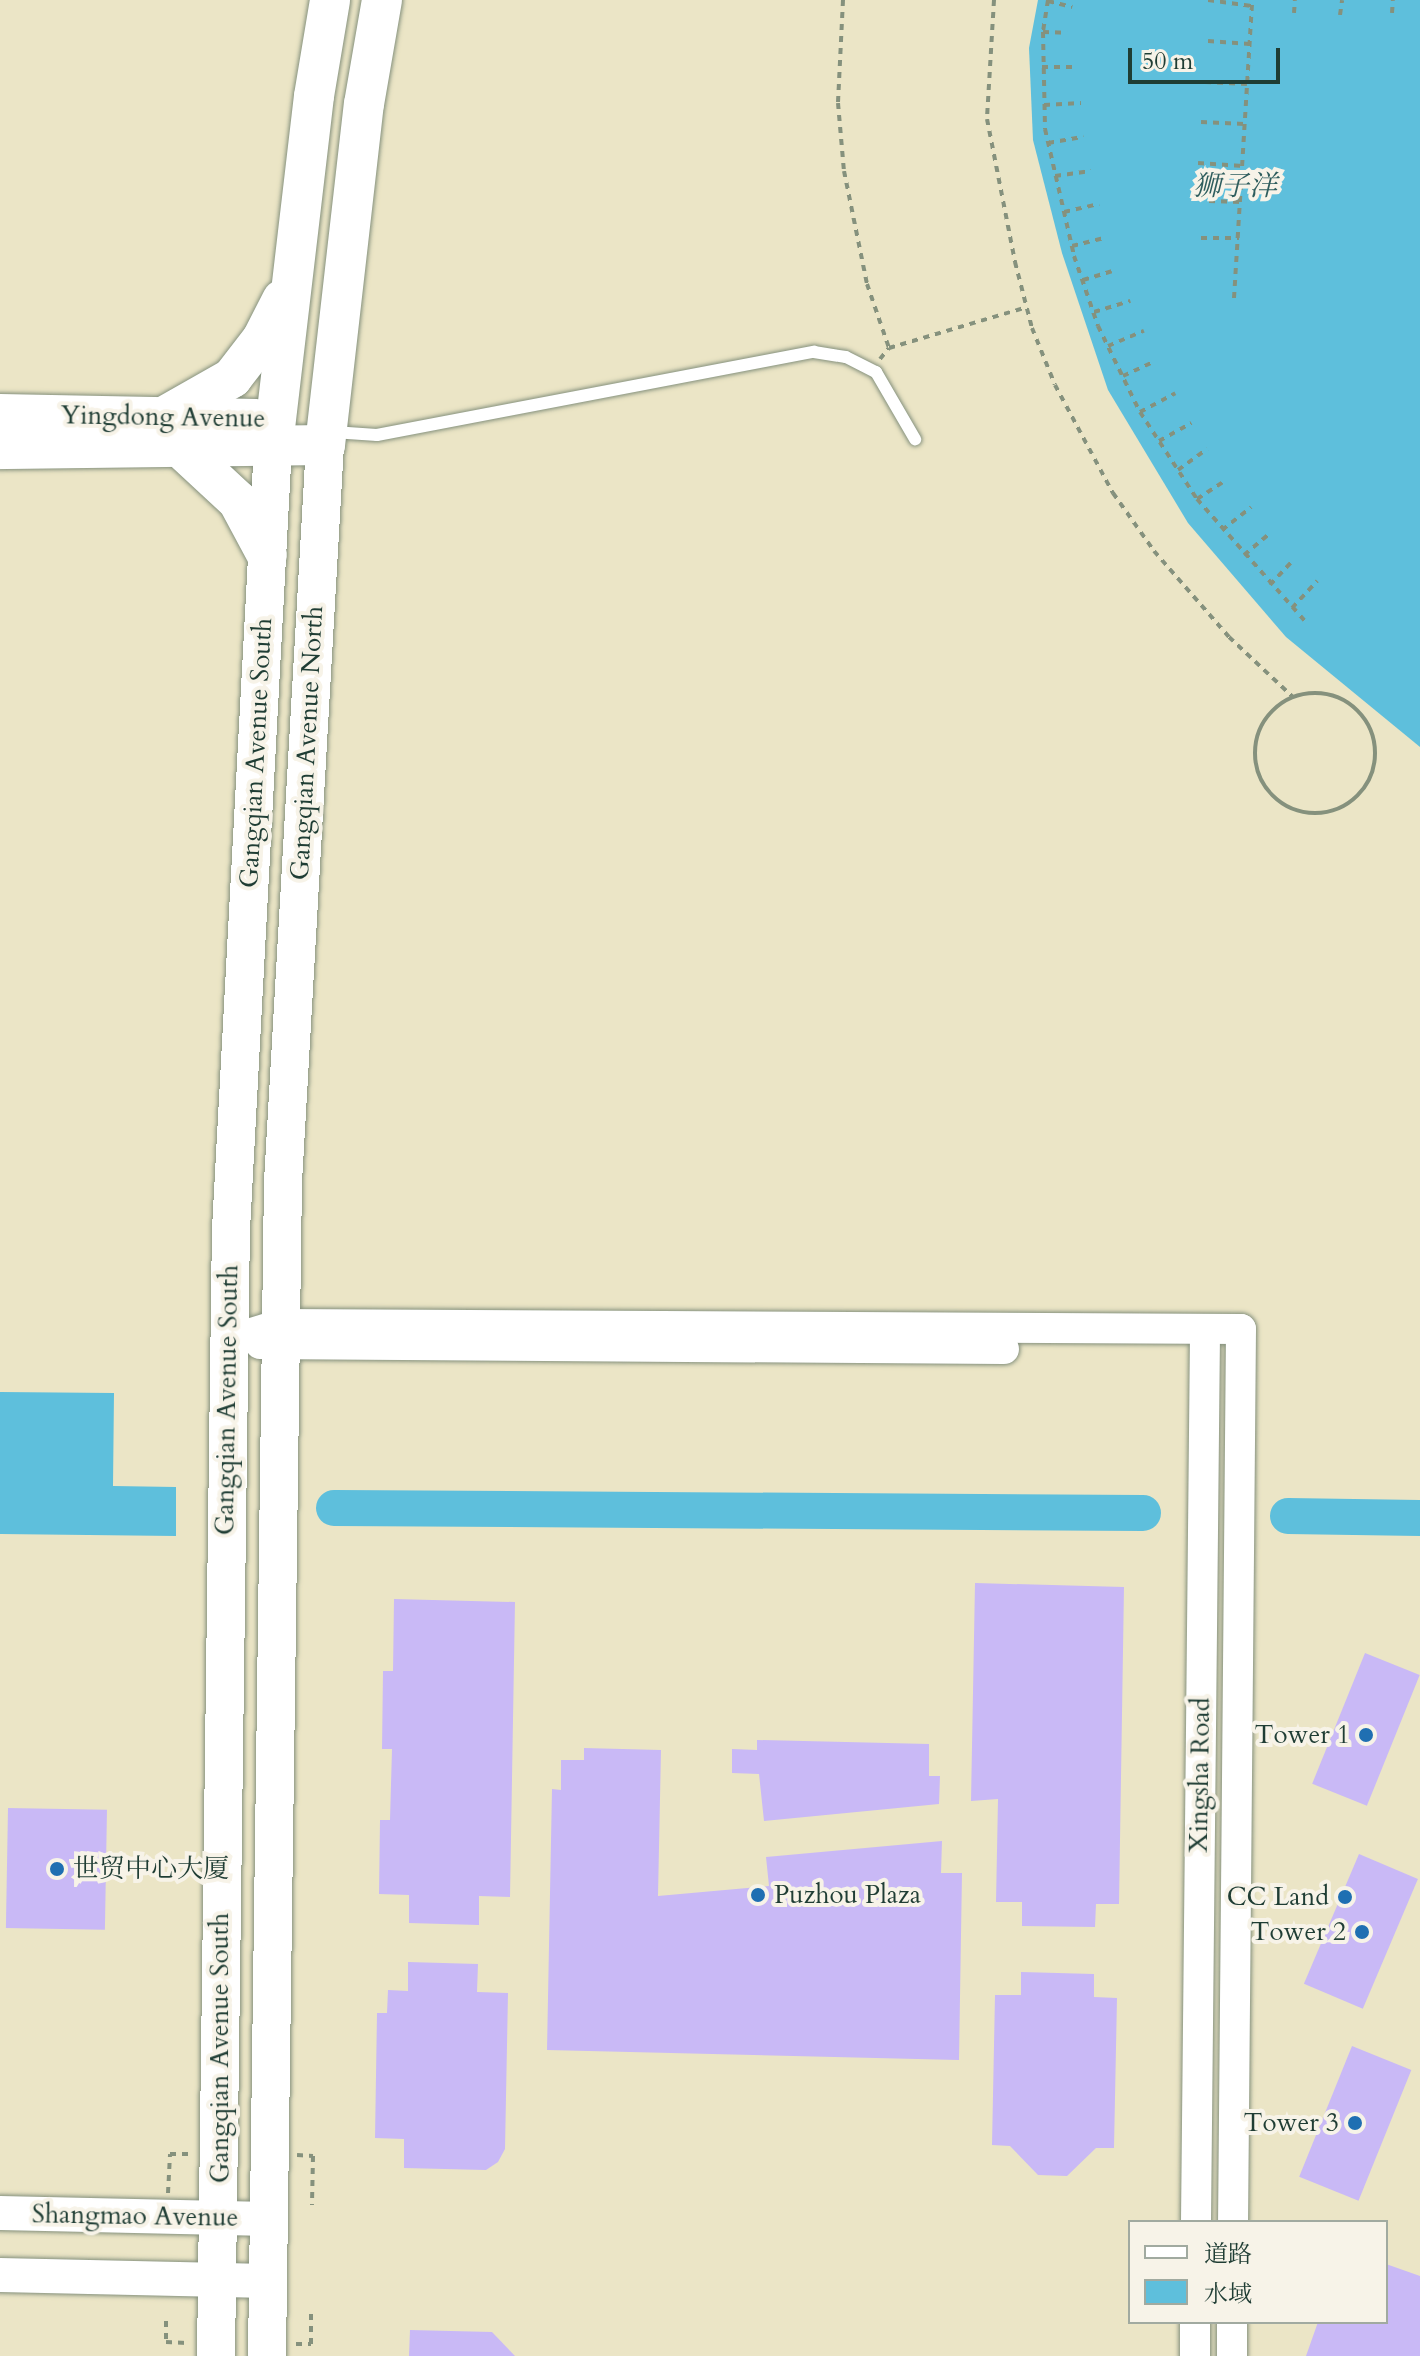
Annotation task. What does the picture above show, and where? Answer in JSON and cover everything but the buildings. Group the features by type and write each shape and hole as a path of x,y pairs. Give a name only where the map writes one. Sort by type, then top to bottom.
{"highway":[{"path":"274,432 296,240 330,0"},
{"name":"Gangqian Avenue North","path":"326,433 347,251 382,0"},
{"path":"296,240 347,251"},
{"path":"159,419 208,396 232,378 262,339 291,283"},
{"name":"Yingdong Avenue","path":"0,414 159,419 274,432 326,433"},
{"name":"Yingdong Avenue","path":"0,449 183,450 274,432"},
{"path":"183,450 238,501 267,555"}],"main road":[{"name":"Gangqian Avenue South","path":"206,2349 217,2280 233,1170 274,432"},
{"name":"Gangqian Avenue North","path":"277,1489 283,1182 326,433"},
{"path":"263,626 314,629"},
{"name":"Gangqian Avenue South","path":"277,1489 268,2281 279,2350"},
{"name":"Shangmao Avenue","path":"0,2213 269,2219"},
{"path":"0,2275 268,2281"}],"street":[{"path":"229,1340 280,1335 1205,1339"},
{"name":"Xingsha Road","path":"1196,2220 1205,1339 1241,1340 1233,2220"},
{"path":"1195,2324 1195,2356"},
{"path":"1232,2324 1232,2356"}],"lane":[{"path":"326,433 377,435 814,352 846,357 871,369 893,396 915,439"}],"path":[{"path":"843,0 838,103 844,171 867,284 889,348"},
{"path":"994,0 987,119 1027,307 1055,385 1113,493 1189,594 1293,697"},
{"path":"1072,7 1048,0 1043,32 1044,105 1055,176 1072,246 1093,312 1140,412 1197,499 1243,556 1305,621"},
{"path":"1208,0 1252,3 1234,298"},
{"path":"1294,13 1295,0"},
{"path":"1340,15 1342,0"},
{"path":"1392,13 1393,0"},
{"path":"1043,32 1067,33"},
{"path":"1208,41 1250,44"},
{"path":"1042,67 1074,67"},
{"path":"1205,82 1247,84"},
{"path":"1044,105 1081,103"},
{"path":"1201,122 1245,124"},
{"path":"1048,143 1083,137"},
{"path":"1198,163 1243,166"},
{"path":"1055,176 1091,171"},
{"path":"1209,201 1241,202"},
{"path":"1064,212 1099,204"},
{"path":"1072,246 1105,238"},
{"path":"1201,238 1239,238"},
{"path":"1083,280 1112,271"},
{"path":"1093,312 1130,301"},
{"path":"871,369 889,348 1027,307"},
{"path":"1108,346 1144,331"},
{"path":"1123,376 1155,361"},
{"path":"1140,412 1175,393"},
{"path":"1159,441 1191,423"},
{"path":"1178,470 1207,449"},
{"path":"1197,499 1226,480"},
{"path":"1222,530 1251,507"},
{"path":"1243,556 1270,533"},
{"path":"1270,585 1294,559"},
{"path":"1292,608 1317,581"},
{"path":"1317,692 1336,696 1353,706 1371,731 1375,761 1369,781 1340,809 1299,811 1280,802 1258,771 1258,733 1267,716 1293,697 1317,692"},
{"path":"168,2199 170,2154 195,2154"},
{"path":"291,2155 313,2156 312,2205"},
{"path":"279,2350 311,2344 311,2314"},
{"path":"166,2321 166,2342 206,2349"}],"water":[{"name":"狮子洋","path":"1038,0 1420,0 1420,747 1286,637 1188,523 1108,390 1062,253 1033,140 1029,48"},
{"path":"0,1392 114,1393 113,1486 176,1487 176,1536 0,1534"}],"waterway":[{"path":"334,1508 1143,1513"},
{"path":"1288,1516 1420,1518"}],"place":[{"name":"Tower 1","path":"1366,1735"},
{"name":"世贸中心大厦","path":"57,1869"},
{"name":"Puzhou Plaza","path":"758,1895"},
{"name":"CC Land","path":"1345,1897"},
{"name":"Tower 2","path":"1362,1932"},
{"name":"Tower 3","path":"1355,2123"}]}
